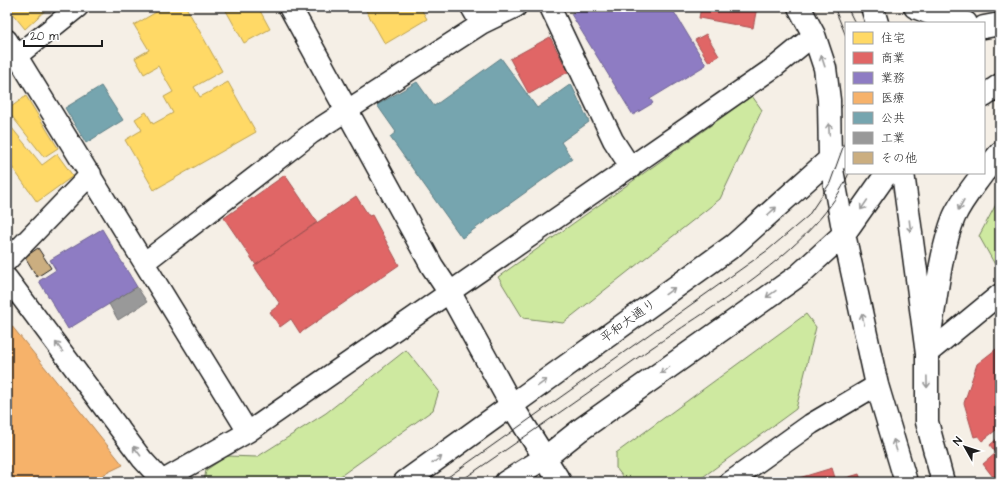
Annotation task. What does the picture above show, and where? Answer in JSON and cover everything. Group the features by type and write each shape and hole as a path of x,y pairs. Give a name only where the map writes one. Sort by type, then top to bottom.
{"street":[{"path":"78,7 12,48 91,174 248,432"},
{"path":"290,7 348,110 432,266 450,293 512,406 546,457 560,482"},
{"path":"471,7 481,24"},
{"path":"145,262 312,134 481,24 516,7"},
{"path":"550,7 613,140 631,168"},
{"path":"799,7 814,35 825,68 838,158 844,234 877,385 906,482"},
{"path":"872,7 877,22"},
{"path":"915,7 942,18 961,22"},
{"path":"985,27 1000,24"},
{"path":"7,278 142,459 162,482 248,432 631,168 776,66 814,35"},
{"path":"985,95 1000,85"},
{"path":"985,172 1000,153"},
{"name":"平和大通り","path":"405,482 734,245 838,158"},
{"path":"7,261 91,174"},
{"path":"506,482 546,457 580,430 799,275 844,234 885,174"},
{"path":"903,174 926,354 927,422 943,482"},
{"path":"926,354 945,246 954,216 965,198 983,174"},
{"path":"926,354 1000,294"},
{"path":"730,482 812,424 877,385"}],"green space":[{"path":"752,96 762,110 720,199 563,323 523,318 498,277"},
{"path":"1000,197 1000,270 998,270 979,236"},
{"path":"806,314 816,327 796,409 696,482 627,482 616,468 616,453"},
{"path":"406,350 439,391 433,410 332,482 204,482 206,470 227,456 257,457 326,413"}],"building: 住宅":[{"path":"7,7 49,7 25,29"},
{"path":"165,7 186,7 222,71 194,87 200,97 228,82 256,132 154,190 125,140 142,130 135,119 146,112 153,124 173,113 164,97 173,92 158,66 144,74 135,58 149,50 134,25"},
{"path":"224,7 258,7 270,29 244,43"},
{"path":"364,7 420,7 427,19 385,44"},
{"path":"26,96 58,148 44,157 7,110"},
{"path":"7,122 42,165 57,154 73,176 37,202 7,160"}],"building: 商業":[{"path":"701,7 757,7 753,28 699,18"},
{"path":"706,34 719,56 709,62 695,40"},
{"path":"550,37 568,72 529,94 510,59"},
{"path":"285,175 317,222 256,265 224,218"},
{"path":"356,196 369,216 372,215 399,265 300,333 291,319 280,327 270,312 280,304 254,266"},
{"path":"1000,346 1000,427 982,441 978,436 974,437 964,403 977,364"},
{"path":"1000,436 1000,482 986,482 993,477 983,464 996,453 990,445"},
{"path":"832,468 836,481 859,474 862,482 800,482 799,478"}],"building: 業務":[{"path":"583,7 671,7 706,65 650,99 653,103 633,115 571,14"},
{"path":"102,229 137,287 68,329 39,281 56,270 50,260"}],"building: 医療":[{"path":"7,320 123,465 88,482 7,482"}],"building: 公共":[{"path":"501,58 537,108 571,84 589,122 561,142 572,159 462,238 390,137 396,132 377,105 417,82 434,106"},
{"path":"101,86 123,120 86,143 65,108"}],"building: 工業":[{"path":"137,287 147,302 118,320 109,304"}],"building: その他":[{"path":"38,248 51,268 37,277 25,257"}],"tram line":[{"path":"834,7 845,34"},
{"path":"847,7 854,22"},
{"path":"441,482 768,250 808,216 830,183 845,142"},
{"path":"459,482 762,272 790,249 814,225 834,200 848,174"}]}
